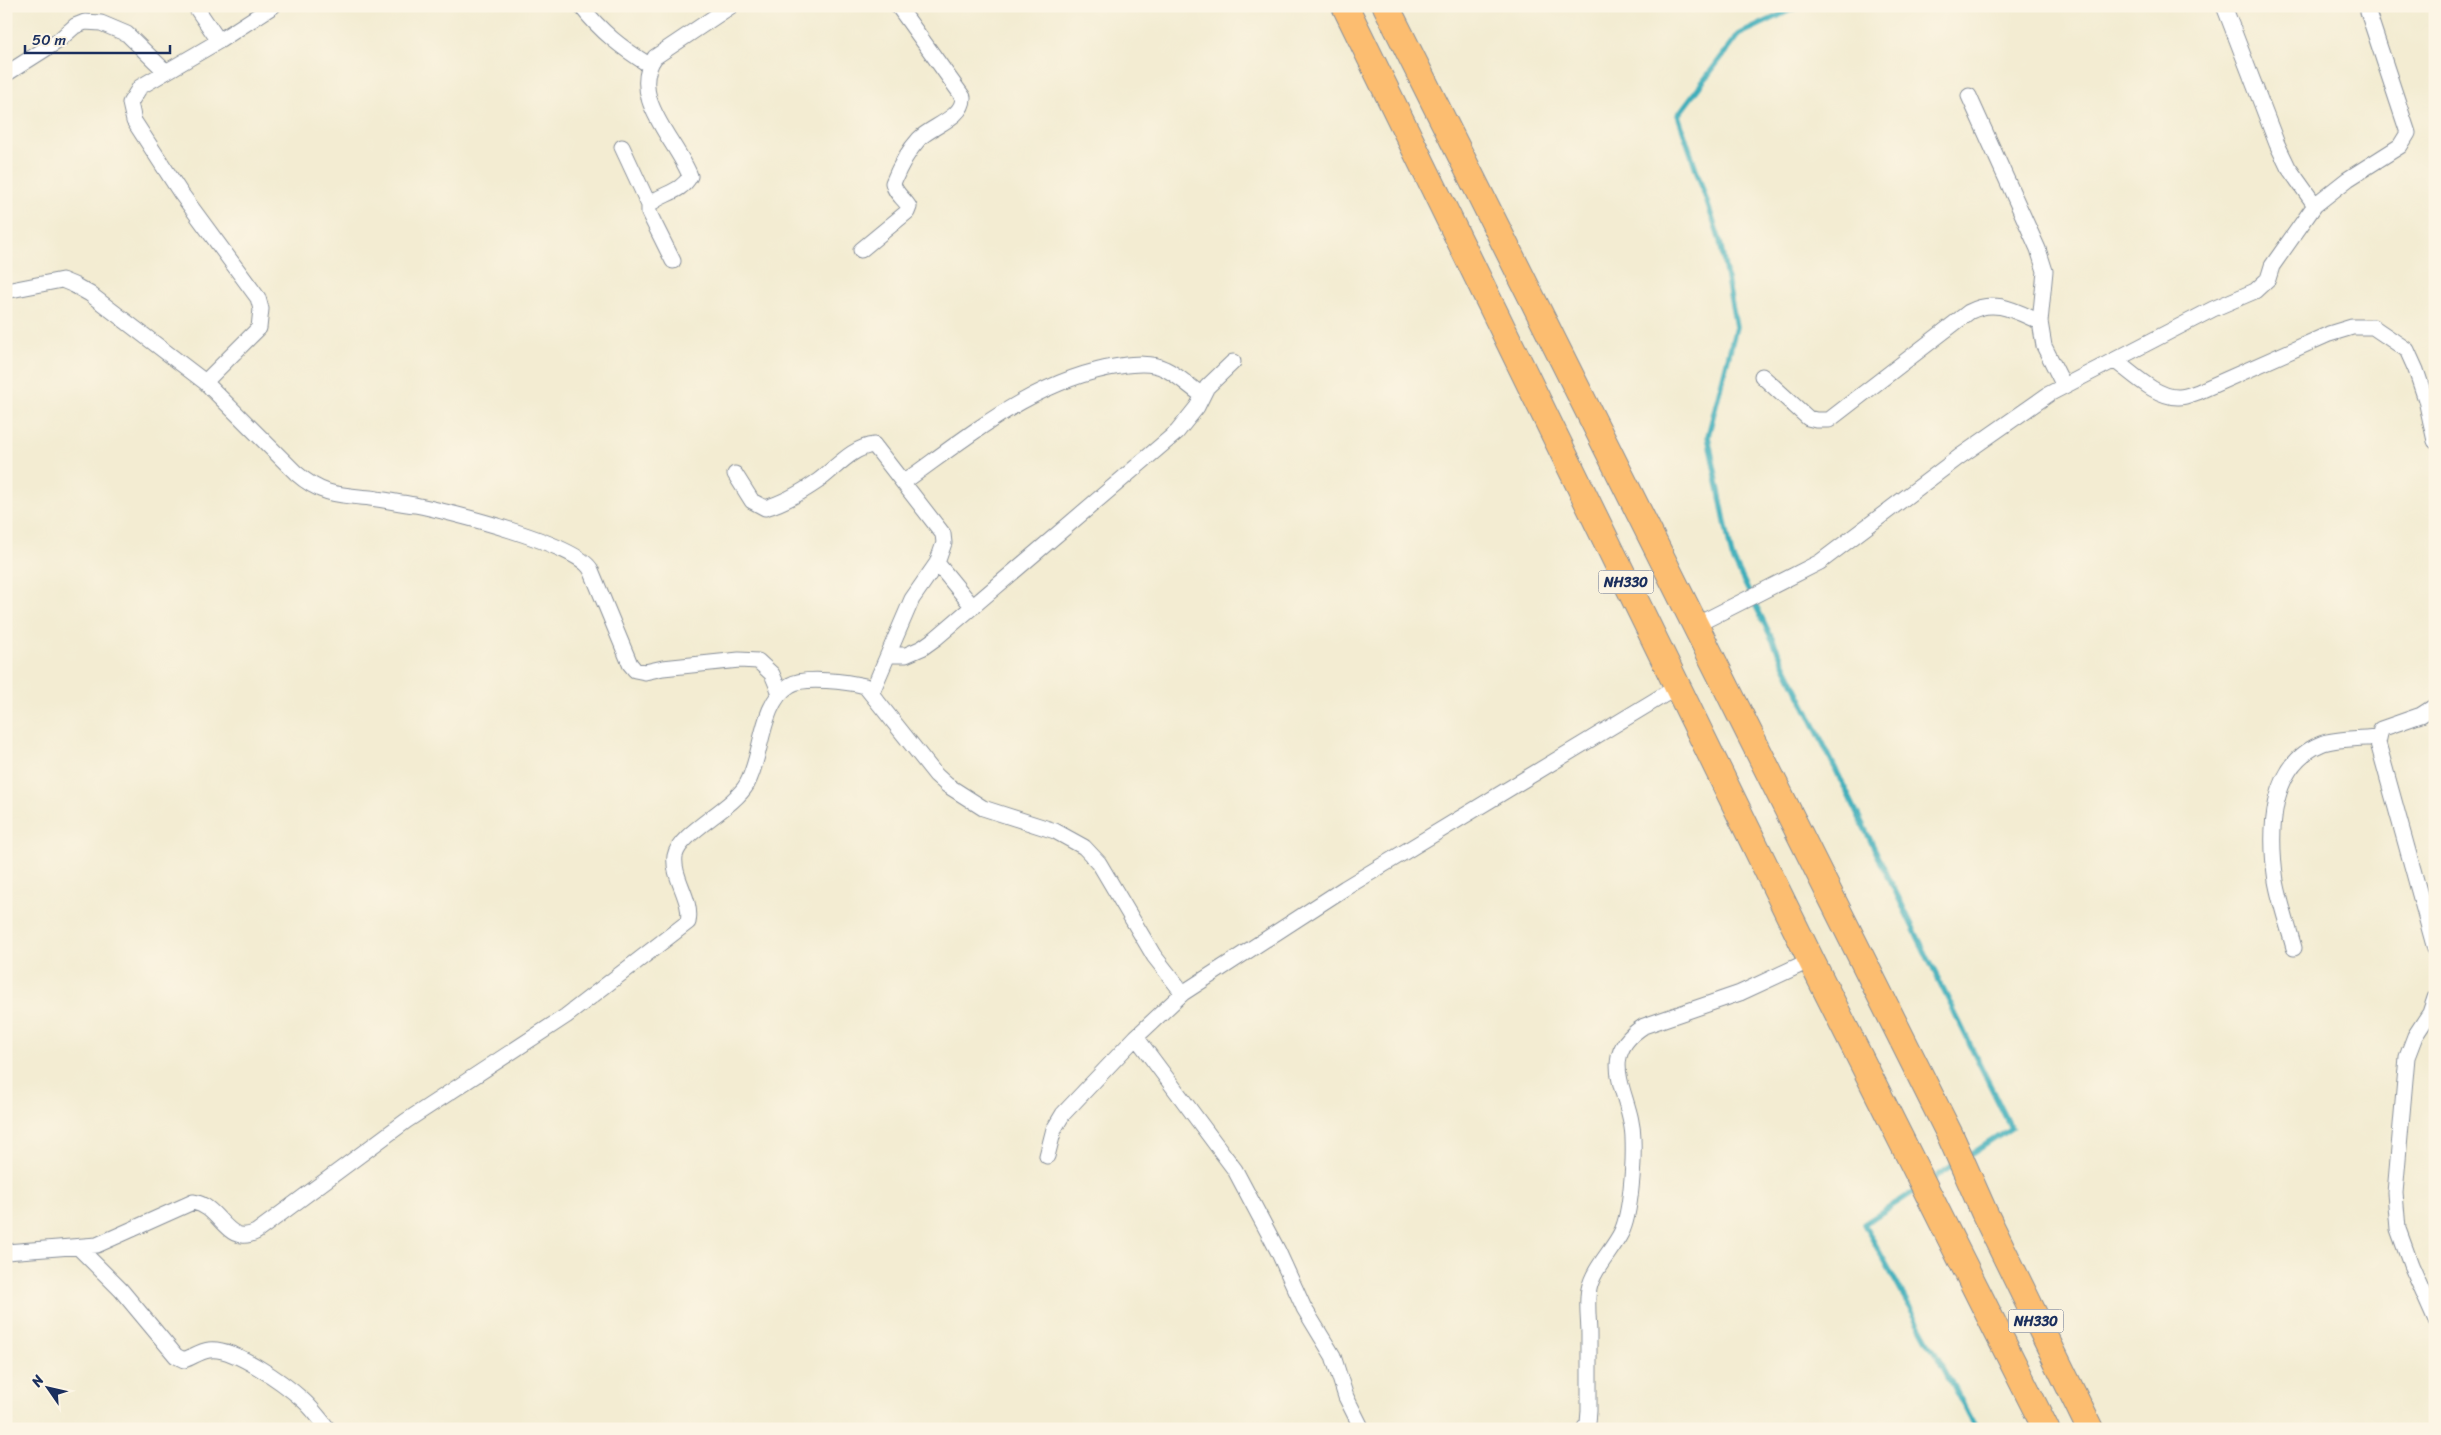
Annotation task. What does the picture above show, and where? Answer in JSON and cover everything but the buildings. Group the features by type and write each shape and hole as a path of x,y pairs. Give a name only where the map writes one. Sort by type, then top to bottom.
{"highway":[{"name":"NH330","path":"1345,6 1811,960 2046,1429"},
{"name":"NH330","path":"1386,6 1950,1135 1984,1212 2090,1429"}],"street":[{"path":"195,6 219,41"},
{"path":"205,382 259,328 262,309 258,298 180,192 134,121 130,103 140,87 219,41 273,6"},
{"path":"582,6 595,24 616,44 649,65"},
{"path":"649,205 655,200 681,188 690,176 649,98 649,65 655,57 730,6"},
{"path":"861,250 907,212 906,201 897,194 893,183 914,145 927,132 957,113 963,103 963,98 898,6"},
{"path":"2224,6 2277,144 2288,167 2315,205"},
{"path":"1696,625 1820,562 1959,457 2064,386 2213,309 2255,292 2268,279 2272,266 2315,205 2348,179 2400,146 2408,133 2368,12 2370,6"},
{"path":"6,74 58,41 75,26 85,22 101,23 127,34 165,71"},
{"path":"1969,96 2038,249 2045,271 2040,322 2044,346 2064,386"},
{"path":"622,147 649,205 649,213 673,262"},
{"path":"6,291 62,280 74,285 205,382 296,473 309,484 324,492 425,508 533,538 582,559 588,564 630,664 635,670 645,672 663,668 739,660 758,661 772,674 780,693"},
{"path":"1762,376 1808,418 1829,420 1969,312 1980,306 1992,304 2008,307 2040,322"},
{"path":"2114,360 2154,388 2168,396 2180,398 2198,392 2329,334 2352,327 2373,327 2407,350 2426,400 2435,440"},
{"path":"888,655 906,655 922,648 973,607 1084,510 1166,443 1188,420 1197,407 1202,395 1233,362"},
{"path":"904,482 1021,401 1042,390 1106,368 1133,364 1165,369 1202,395"},
{"path":"735,474 752,501 765,508 774,506 818,481 859,448 874,445 943,534 944,543 937,563 912,599 872,692"},
{"path":"937,563 973,607"},
{"path":"6,1252 78,1247 109,1241 193,1202 201,1203 212,1210 236,1235 246,1237 256,1232 406,1121 566,1016 679,931 688,922 690,914 675,855 687,838 727,807 746,785 754,770 772,705 780,693 791,684 805,681 853,683 865,686 872,692 936,775 947,785 983,808 1055,830 1084,847 1099,863 1154,956 1183,993"},
{"path":"1047,1156 1054,1128 1062,1114 1074,1104 1136,1037 1183,993 1345,888 1677,687"},
{"path":"2435,706 2421,714 2381,729 2378,737 2378,743 2435,949"},
{"path":"2294,948 2276,882 2274,861 2274,812 2282,782 2293,765 2305,752 2323,743 2378,737"},
{"path":"1584,1429 1588,1423 1589,1411 1589,1288 1622,1232 1627,1216 1634,1138 1629,1111 1618,1075 1617,1059 1622,1045 1632,1034 1644,1026 1740,993 1811,960"},
{"path":"2435,998 2430,1013 2415,1036 2407,1057 2395,1193 2398,1229 2410,1264 2435,1319"},
{"path":"1136,1037 1235,1170 1278,1251 1304,1308 1333,1356 1346,1397 1362,1429"},
{"path":"78,1247 121,1290 176,1356 184,1360 209,1350 222,1350 240,1357 287,1386 304,1401 328,1429"}],"waterway":[{"path":"1799,6 1738,35 1678,115 1720,241 1736,327 1708,436 1732,557 2011,1128 1967,1157"},
{"path":"1930,1181 1955,1164"},
{"path":"1918,1189 1864,1224 1977,1429"}]}
